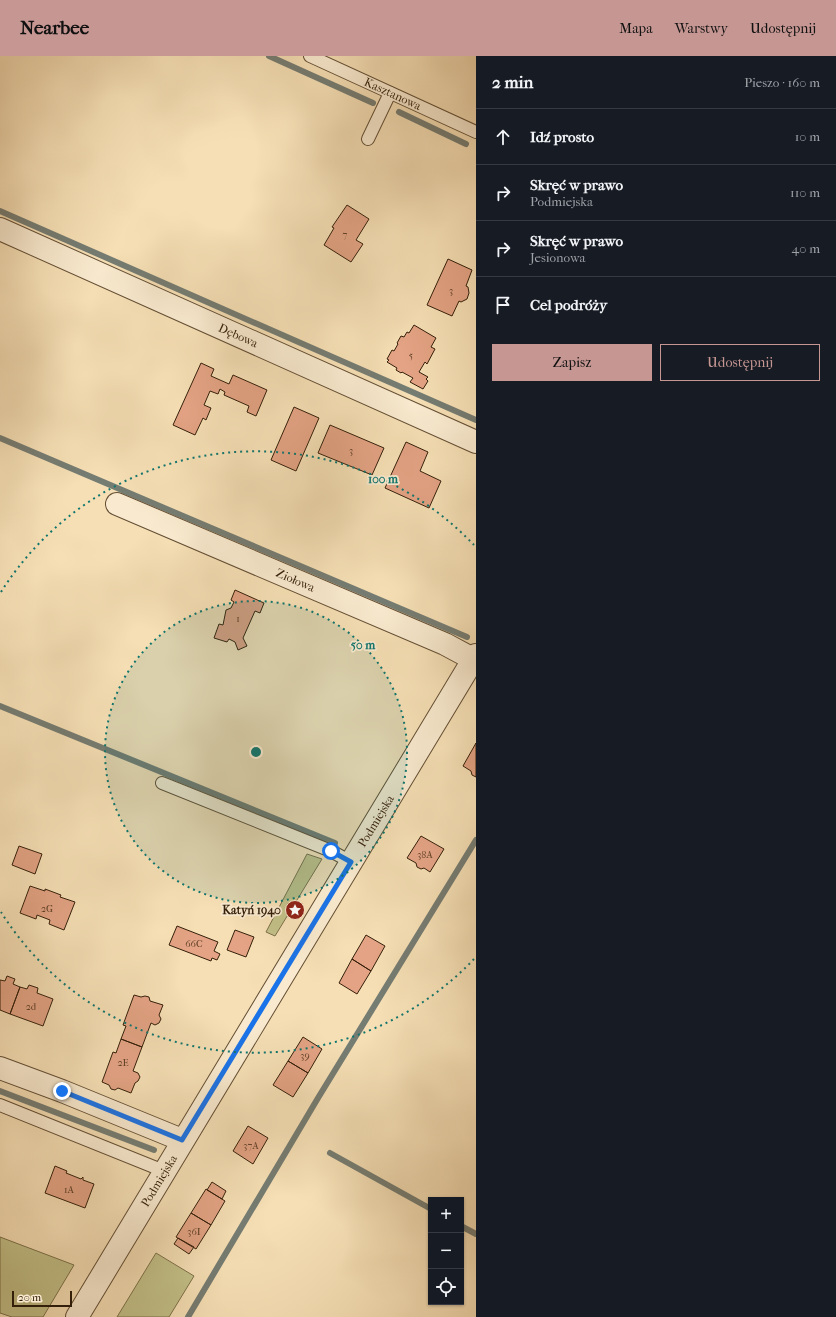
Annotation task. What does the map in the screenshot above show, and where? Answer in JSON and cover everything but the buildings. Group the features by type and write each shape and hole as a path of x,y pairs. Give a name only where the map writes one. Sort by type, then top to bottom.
{"street":[{"name":"Dębowa","path":"0,229 476,442"},
{"name":"Ziołowa","path":"117,504 475,657"},
{"name":"Podmiejska","path":"77,1317 182,1140 475,657"},
{"path":"0,1068 62,1091 182,1140"}],"lane":[{"name":"Kasztanowa","path":"310,56 476,132"},
{"path":"368,138 390,93"},
{"path":"162,783 331,851 351,862"},
{"path":"0,1105 164,1171"}],"shaded area":[{"path":"307,854 322,859 275,936 266,932"},
{"path":"0,1237 74,1265 43,1317 12,1317 0,1313"},
{"path":"156,1253 194,1276 169,1317 117,1317"}],"waterway":[{"path":"269,56 373,103"},
{"path":"399,112 466,144"},
{"path":"0,211 476,420"},
{"path":"0,438 467,637"},
{"path":"0,706 335,843"},
{"path":"188,1317 318,1098 476,840"},
{"path":"0,1091 154,1150"},
{"path":"330,1153 428,1207"},
{"path":"464,1228 476,1234"}],"place":[{"name":"Katyń 1940","path":"295,910"}],"route":[{"path":"62,1091 182,1140 351,862 331,851"}]}
